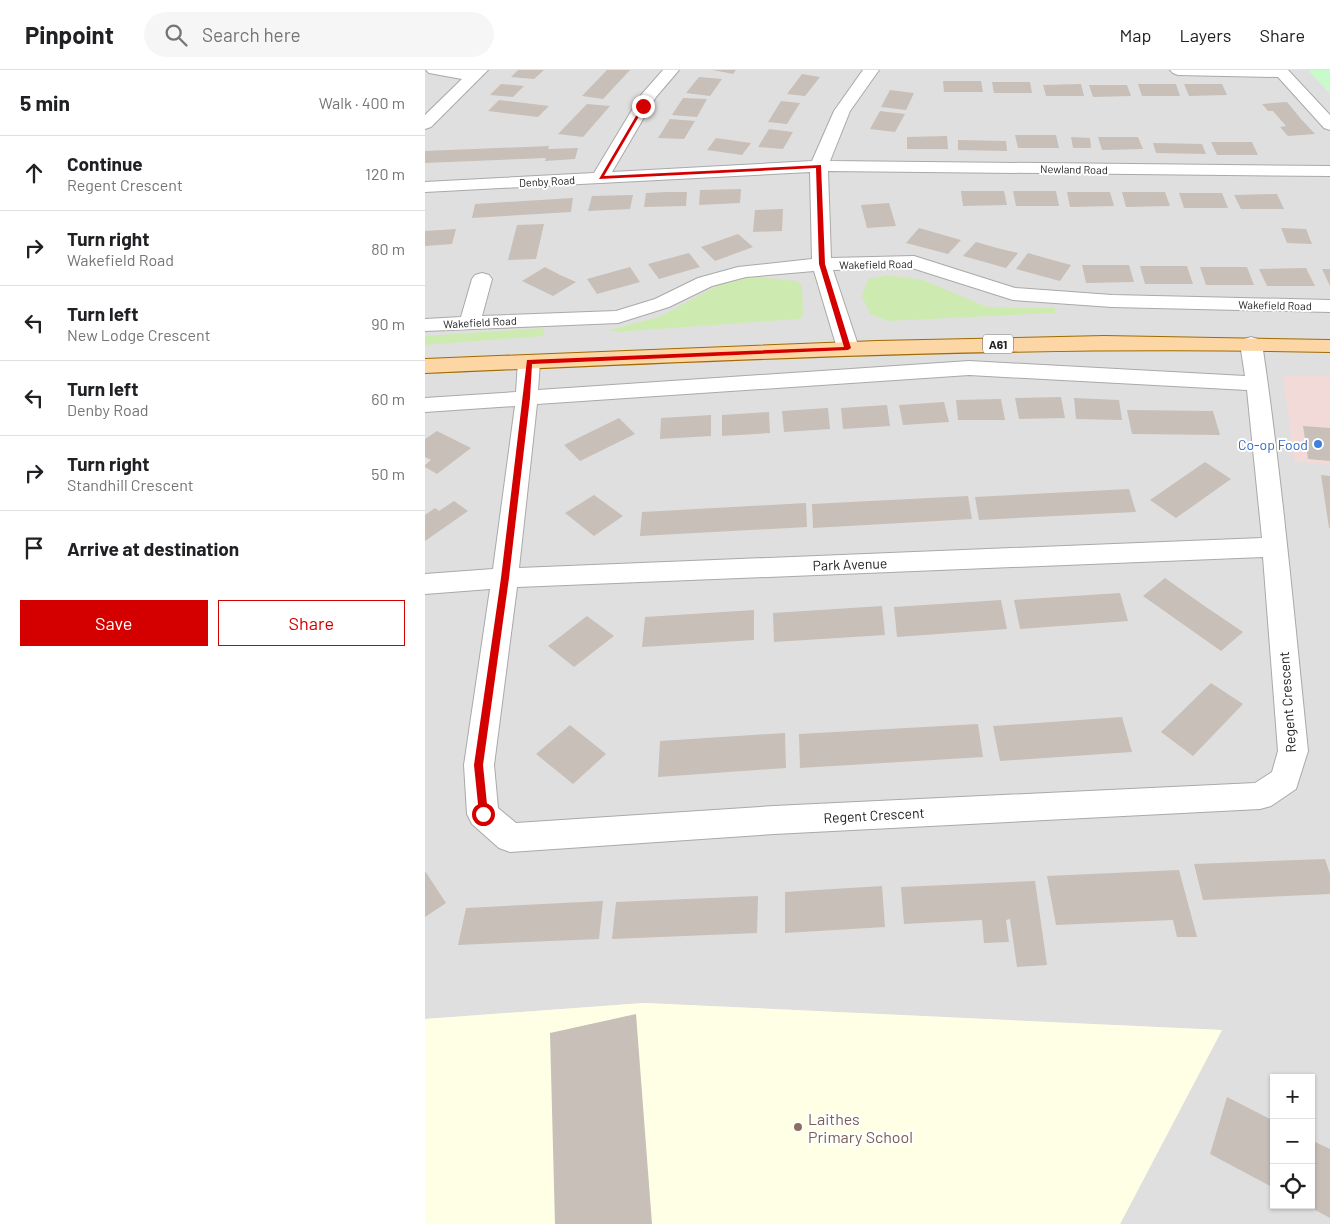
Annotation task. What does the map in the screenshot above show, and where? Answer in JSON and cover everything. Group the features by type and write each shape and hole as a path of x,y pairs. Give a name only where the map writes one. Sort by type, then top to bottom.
{"main road":[{"name":"A61","path":"425,366 848,348 1045,342 1251,343 1330,346"}],"street":[{"path":"434,70 476,73"},
{"path":"601,178 649,95 671,70"},
{"path":"848,348 822,264 819,166 842,111 871,70"},
{"path":"1177,70 1281,71 1330,125"},
{"path":"425,124 476,73"},
{"name":"Denby Road","path":"425,187 819,166"},
{"name":"Newland Road","path":"819,166 1330,171"},
{"name":"Wakefield Road","path":"425,325 617,317 662,303 705,282 745,271 822,264 913,262 1013,294 1112,301 1330,306"},
{"path":"470,322 482,278"},
{"name":"Regent Crescent","path":"529,362 527,398 505,578 479,765 483,814 510,838 774,820 1260,796 1285,780 1293,751 1274,547 1251,343"},
{"path":"425,405 969,368 1257,384"},
{"name":"Park Avenue","path":"425,584 505,578 1274,547"}],"shaded area":[{"path":"425,70 1330,70 1330,1224 1120,1224 1222,1030 644,1003 425,1019"},
{"path":"1283,375 1330,376 1330,465 1294,461"},
{"name":"Laithes Primary School","path":"644,1003 1222,1030 1120,1224 425,1224 425,1019"}],"green space":[{"path":"1309,70 1330,70 1330,94 1310,72"},
{"path":"888,275 923,280 987,307 1055,308 1055,313 888,321 870,314 862,296 868,279"},
{"path":"756,277 797,281 802,286 803,316 798,319 614,332 609,330 659,317 726,281"},
{"path":"544,328 544,336 425,345 425,336"}],"building":[{"path":"518,70 544,70 534,79 511,77"},
{"path":"607,70 630,70 603,99 582,96"},
{"path":"713,70 736,70 733,74"},
{"path":"802,74 820,77 805,96 787,94"},
{"path":"699,77 722,79 710,96 686,93"},
{"path":"943,81 981,81 983,92 944,92"},
{"path":"992,82 1030,82 1032,93 994,93"},
{"path":"501,84 524,86 513,97 490,95"},
{"path":"1081,84 1084,96 1046,96 1043,85"},
{"path":"1138,84 1176,84 1180,96 1142,96"},
{"path":"1184,84 1222,84 1227,95 1189,96"},
{"path":"1089,85 1127,85 1131,96 1093,97"},
{"path":"890,90 914,93 906,110 881,107"},
{"path":"683,98 707,99 697,117 672,115"},
{"path":"499,100 549,106 538,117 488,111"},
{"path":"781,101 800,103 787,124 768,122"},
{"path":"1287,102 1315,134 1288,136 1280,127 1286,126 1273,111 1268,111 1262,104"},
{"path":"587,104 610,106 583,137 558,134"},
{"path":"880,111 905,114 895,132 870,129"},
{"path":"670,119 695,121 684,139 658,138"},
{"path":"769,129 793,132 783,149 758,147"},
{"path":"1015,135 1056,135 1059,148 1018,148"},
{"path":"947,136 948,149 907,149 907,137"},
{"path":"1071,137 1090,138 1091,148 1073,148"},
{"path":"1098,137 1138,137 1143,149 1102,150"},
{"path":"716,138 751,143 742,155 707,150"},
{"path":"958,140 1006,141 1007,151 958,150"},
{"path":"1211,142 1252,142 1258,155 1217,155"},
{"path":"1153,143 1202,144 1206,154 1156,153"},
{"path":"549,146 548,149 578,148 575,159 545,161 546,158 425,163 425,151"},
{"path":"741,189 740,203 699,205 700,190"},
{"path":"961,191 1004,191 1007,205 963,206"},
{"path":"1013,191 1056,191 1059,206 1016,206"},
{"path":"687,192 686,206 644,207 646,193"},
{"path":"1067,192 1110,192 1114,206 1070,207"},
{"path":"1122,192 1165,192 1170,206 1126,207"},
{"path":"1179,193 1222,193 1228,208 1184,208"},
{"path":"1277,194 1284,209 1241,209 1234,195"},
{"path":"633,195 630,209 588,211 592,196"},
{"path":"573,198 571,212 472,218 475,204"},
{"path":"889,203 896,226 867,228 861,205"},
{"path":"783,209 782,231 753,232 755,210"},
{"path":"544,224 536,259 508,260 517,225"},
{"path":"919,228 961,240 948,254 906,243"},
{"path":"1281,228 1306,229 1312,244 1287,243"},
{"path":"456,229 452,244 425,246 425,231"},
{"path":"738,234 753,247 715,261 701,247"},
{"path":"976,242 1018,253 1006,268 963,256"},
{"path":"689,253 700,267 659,279 648,264"},
{"path":"1028,253 1071,265 1060,281 1016,269"},
{"path":"1082,265 1129,265 1134,282 1086,283"},
{"path":"1140,266 1187,266 1193,284 1145,284"},
{"path":"545,267 576,282 553,296 522,281"},
{"path":"630,267 640,282 597,294 587,279"},
{"path":"1200,267 1247,267 1254,285 1206,285"},
{"path":"1306,268 1315,286 1267,286 1259,269"},
{"path":"1322,269 1330,269 1330,286"},
{"path":"1061,397 1065,418 1019,419 1015,398"},
{"path":"1074,398 1119,400 1122,420 1076,419"},
{"path":"1001,399 1005,420 958,420 956,400"},
{"path":"944,402 949,422 903,425 899,405"},
{"path":"887,405 890,426 843,429 841,408"},
{"path":"828,408 830,429 784,432 782,411"},
{"path":"1127,410 1213,411 1220,435 1132,434"},
{"path":"769,412 770,433 722,436 722,415"},
{"path":"711,415 711,436 660,439 661,418"},
{"path":"619,418 635,434 580,461 564,445"},
{"name":"Co-op Food","path":"1303,426 1330,428 1330,461 1308,459"},
{"path":"437,431 471,448 437,474 425,467 431,460 425,457 425,439"},
{"path":"1205,462 1231,479 1176,518 1150,500"},
{"path":"1321,475 1330,476 1330,528 1329,528"},
{"path":"1129,489 1136,512 979,520 975,497"},
{"path":"594,495 623,516 594,536 565,513"},
{"path":"968,496 972,519 813,528 812,504"},
{"path":"454,501 468,511 425,541 425,515 435,508 439,511"},
{"path":"806,503 807,527 640,536 642,512"},
{"path":"1165,578 1243,632 1221,651 1143,596"},
{"path":"1120,593 1128,621 1020,629 1014,600"},
{"path":"1001,600 1007,629 897,637 894,607"},
{"path":"882,606 885,635 774,642 773,613"},
{"path":"754,610 754,640 642,647 645,617"},
{"path":"587,616 614,636 574,667 548,646"},
{"path":"1211,683 1243,704 1193,756 1161,732"},
{"path":"1122,717 1132,752 1000,761 993,726"},
{"path":"978,724 983,757 800,768 799,734"},
{"path":"570,725 606,754 573,784 536,754"},
{"path":"785,733 786,768 658,777 660,741"},
{"path":"1325,859 1330,874 1330,894 1203,900 1194,864"},
{"path":"1179,870 1197,937 1177,937 1173,920 1056,925 1047,876"},
{"path":"425,871 446,903 425,917"},
{"path":"1035,881 1047,965 1017,967 1010,919 1006,920 1009,942 984,943 982,920 904,924 901,887"},
{"path":"882,886 885,927 785,933 785,892"},
{"path":"758,896 757,933 612,939 616,902"},
{"path":"603,901 599,939 458,945 466,908"},
{"path":"636,1014 652,1224 555,1224 550,1033"},
{"path":"1227,1097 1270,1119 1270,1186 1210,1154"},
{"path":"1315,1142 1330,1149 1330,1218 1313,1209 1315,1209"}],"place":[{"name":"Co-op Food","path":"1318,444"},
{"name":"Laithes Primary School","path":"798,1127"}],"route":[{"path":"483,814 479,765 505,578 527,398 529,362 848,348 822,264 819,166 601,178 643,106"}]}
